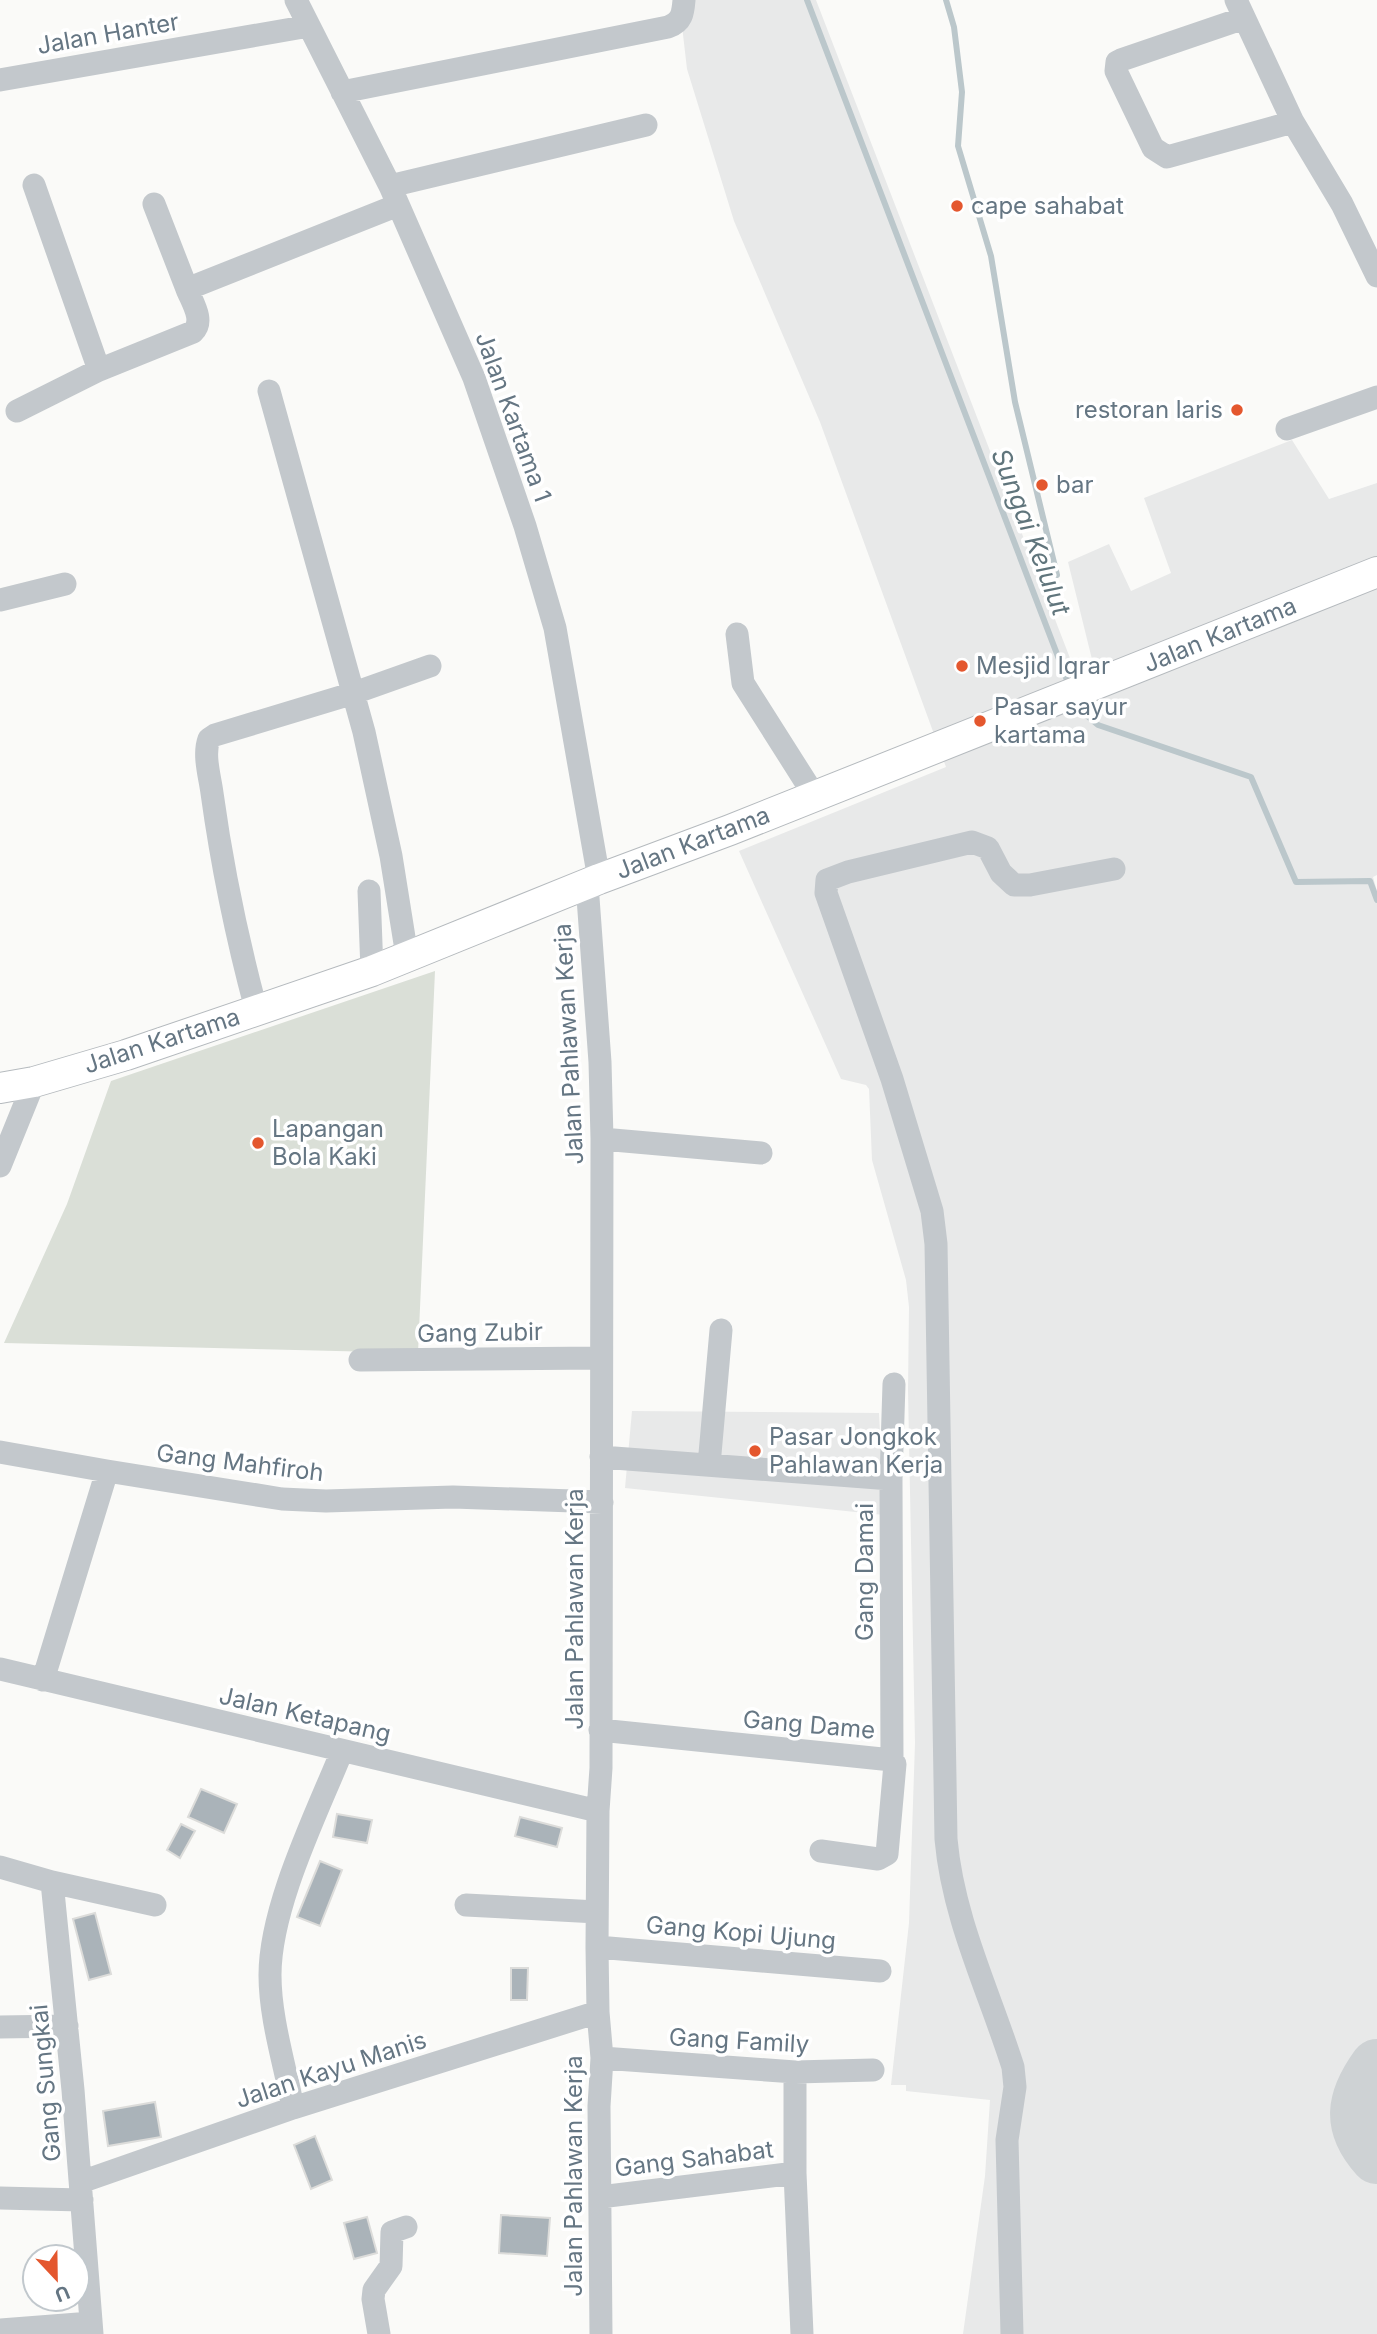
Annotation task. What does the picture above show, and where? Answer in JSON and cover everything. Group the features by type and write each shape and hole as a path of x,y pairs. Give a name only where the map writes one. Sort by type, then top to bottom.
{"main road":[{"name":"Jalan Kartama","path":"0,1088 34,1082 126,1055 372,971 1377,572"}],"street":[{"name":"Jalan Kartama 1","path":"296,0 394,195 474,378 525,526 555,628 593,882"},
{"path":"342,92 668,27 678,22 683,15 684,0"},
{"path":"1293,122 1167,157 1153,148 1116,71 1117,62 1240,9 1293,122 1342,204 1377,276"},
{"name":"Jalan Hanter","path":"0,80 309,26"},
{"path":"187,289 394,195 646,125"},
{"path":"34,185 99,370"},
{"path":"17,411 99,370 197,330 199,320 154,204"},
{"path":"269,391 354,693 391,856 407,956"},
{"path":"1287,429 1377,397"},
{"path":"0,600 65,584"},
{"path":"737,634 743,683 814,795"},
{"path":"256,1009 229,895 217,828 207,745 209,739 430,666"},
{"path":"1012,2334 1007,2140 1015,2087 1013,2067 957,1909 949,1875 946,1839 936,1244 932,1211 892,1079 826,893 827,880 848,872 972,842 988,848 1001,873 1014,885 1030,885 1114,869"},
{"name":"Jalan Pahlawan Kerja","path":"593,882 602,1139 601,1768 597,1912 598,2012 602,2058 599,2106 601,2334"},
{"path":"369,891 372,971"},
{"path":"0,1166 34,1082"},
{"path":"602,1139 761,1153"},
{"path":"709,1465 721,1329"},
{"name":"Gang Zubir","path":"359,1360 601,1357"},
{"name":"Gang Damai","path":"892,1760 891,1479 894,1384"},
{"name":"Gang Mahfiroh","path":"0,1452 282,1499 453,1497 602,1502"},
{"path":"601,1457 891,1479"},
{"path":"43,1680 107,1471"},
{"name":"Jalan Ketapang","path":"0,1669 598,1811"},
{"name":"Gang Dame","path":"600,1730 892,1760 895,1764 887,1854 878,1859 821,1851"},
{"path":"293,2108 272,2001 270,1975 273,1946 279,1917 295,1869 342,1751"},
{"path":"0,1867 52,1882 155,1905"},
{"name":"Gang Sungkai","path":"52,1882 67,2026 91,2328"},
{"path":"466,1905 597,1912"},
{"name":"Gang Kopi Ujung","path":"597,1947 880,1971"},
{"name":"Jalan Kayu Manis","path":"81,2191 293,2108 598,2012"},
{"path":"0,2027 67,2026"},
{"name":"Gang Family","path":"602,2058 795,2072 873,2070"},
{"path":"795,2072 795,2173 802,2334"},
{"name":"Gang Sahabat","path":"600,2197 795,2173"},
{"path":"0,2198 81,2191"},
{"path":"379,2334 373,2300 374,2290 391,2266 392,2232 406,2227"},
{"path":"0,2330 91,2328"}],"shaded area":[{"path":"679,0 816,0 1090,710 1103,704 1068,562 1109,544 1131,591 1171,573 1144,498 1292,440 1329,499 1377,483 1377,875 1373,877 1377,891 1377,2334 963,2334 985,2176 990,2100 906,2091 906,2085 891,2085 909,1923 915,1743 908,1390 909,1307 906,1280 872,1160 869,1089 866,1085 841,1079 739,851 946,767 820,422 734,221 687,69"},
{"name":"Lapangan Bola Kaki","path":"435,971 418,1353 4,1343 67,1204 111,1081"},
{"name":"Pasar Jongkok Pahlawan Kerja","path":"632,1411 879,1413 884,1515 625,1488"}],"building":[{"path":"201,1789 237,1804 224,1833 188,1817"},
{"path":"337,1814 372,1820 367,1843 333,1837"},
{"path":"520,1817 562,1828 557,1847 515,1836"},
{"path":"181,1824 195,1831 180,1858 167,1850"},
{"path":"320,1861 342,1870 320,1926 297,1917"},
{"path":"95,1913 111,1974 89,1980 73,1919"},
{"path":"511,1968 528,1968 527,2000 511,2000"},
{"path":"155,2102 161,2137 108,2146 103,2111"},
{"path":"315,2136 332,2180 311,2189 294,2145"},
{"path":"501,2215 550,2218 547,2256 499,2253"},
{"path":"367,2217 377,2253 354,2259 344,2223"}],"waterway":[{"name":"Sungai Kelulut","path":"807,0 1070,688"},
{"path":"946,0 954,27 962,92 958,146 991,256 1015,402 1057,575"},
{"name":"Sungai Kelulut","path":"1075,701 1078,708 1098,725 1251,777 1296,882 1370,881 1377,900"}],"taxiway":[{"path":"1377,2066 1363,2090 1357,2112 1361,2134 1377,2157"}],"place":[{"name":"cape sahabat","path":"957,206"},
{"name":"restoran laris","path":"1237,410"},
{"name":"bar","path":"1042,485"},
{"name":"Mesjid Iqrar","path":"962,666"},
{"name":"Pasar sayur kartama","path":"980,721"},
{"name":"Lapangan Bola Kaki","path":"258,1143"},
{"name":"Pasar Jongkok Pahlawan Kerja","path":"755,1451"}]}
